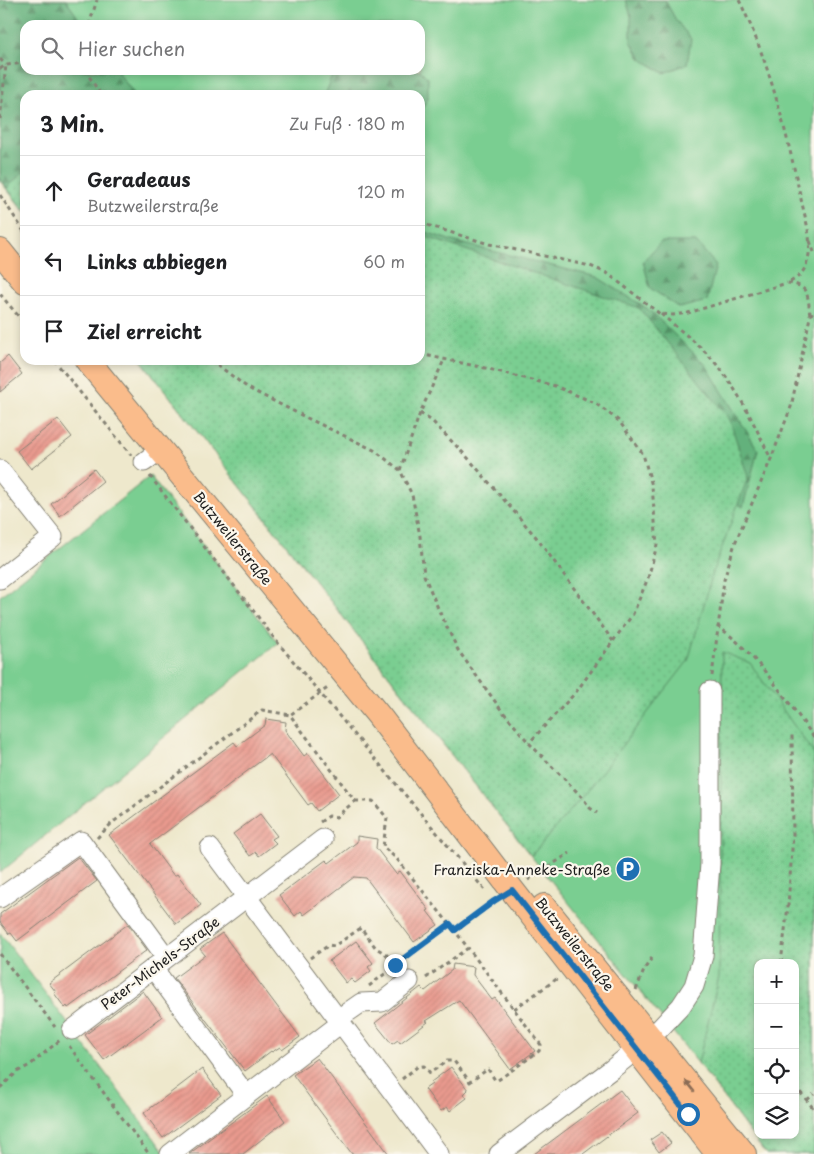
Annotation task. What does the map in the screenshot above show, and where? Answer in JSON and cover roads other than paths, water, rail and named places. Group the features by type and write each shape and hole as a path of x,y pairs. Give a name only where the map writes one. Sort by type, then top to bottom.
{"main road":[{"path":"0,251 20,276"},
{"name":"Butzweilerstraße","path":"91,365 146,460 344,674 518,886 644,1044 744,1154"},
{"name":"Butzweilerstraße","path":"644,1044 718,1154"}],"street":[{"path":"0,470 53,537 0,579"},
{"path":"499,1154 644,1044 681,1006 694,986 703,956 710,864 710,691"},
{"name":"Peter-Michels-Straße","path":"65,1036 247,897 318,833"},
{"path":"0,898 81,842 246,1095"},
{"path":"210,848 439,1154"},
{"path":"170,1154 361,1003 382,1002 415,981"}],"place":[{"name":"Franziska-Anneke-Straße","path":"628,869"}]}
